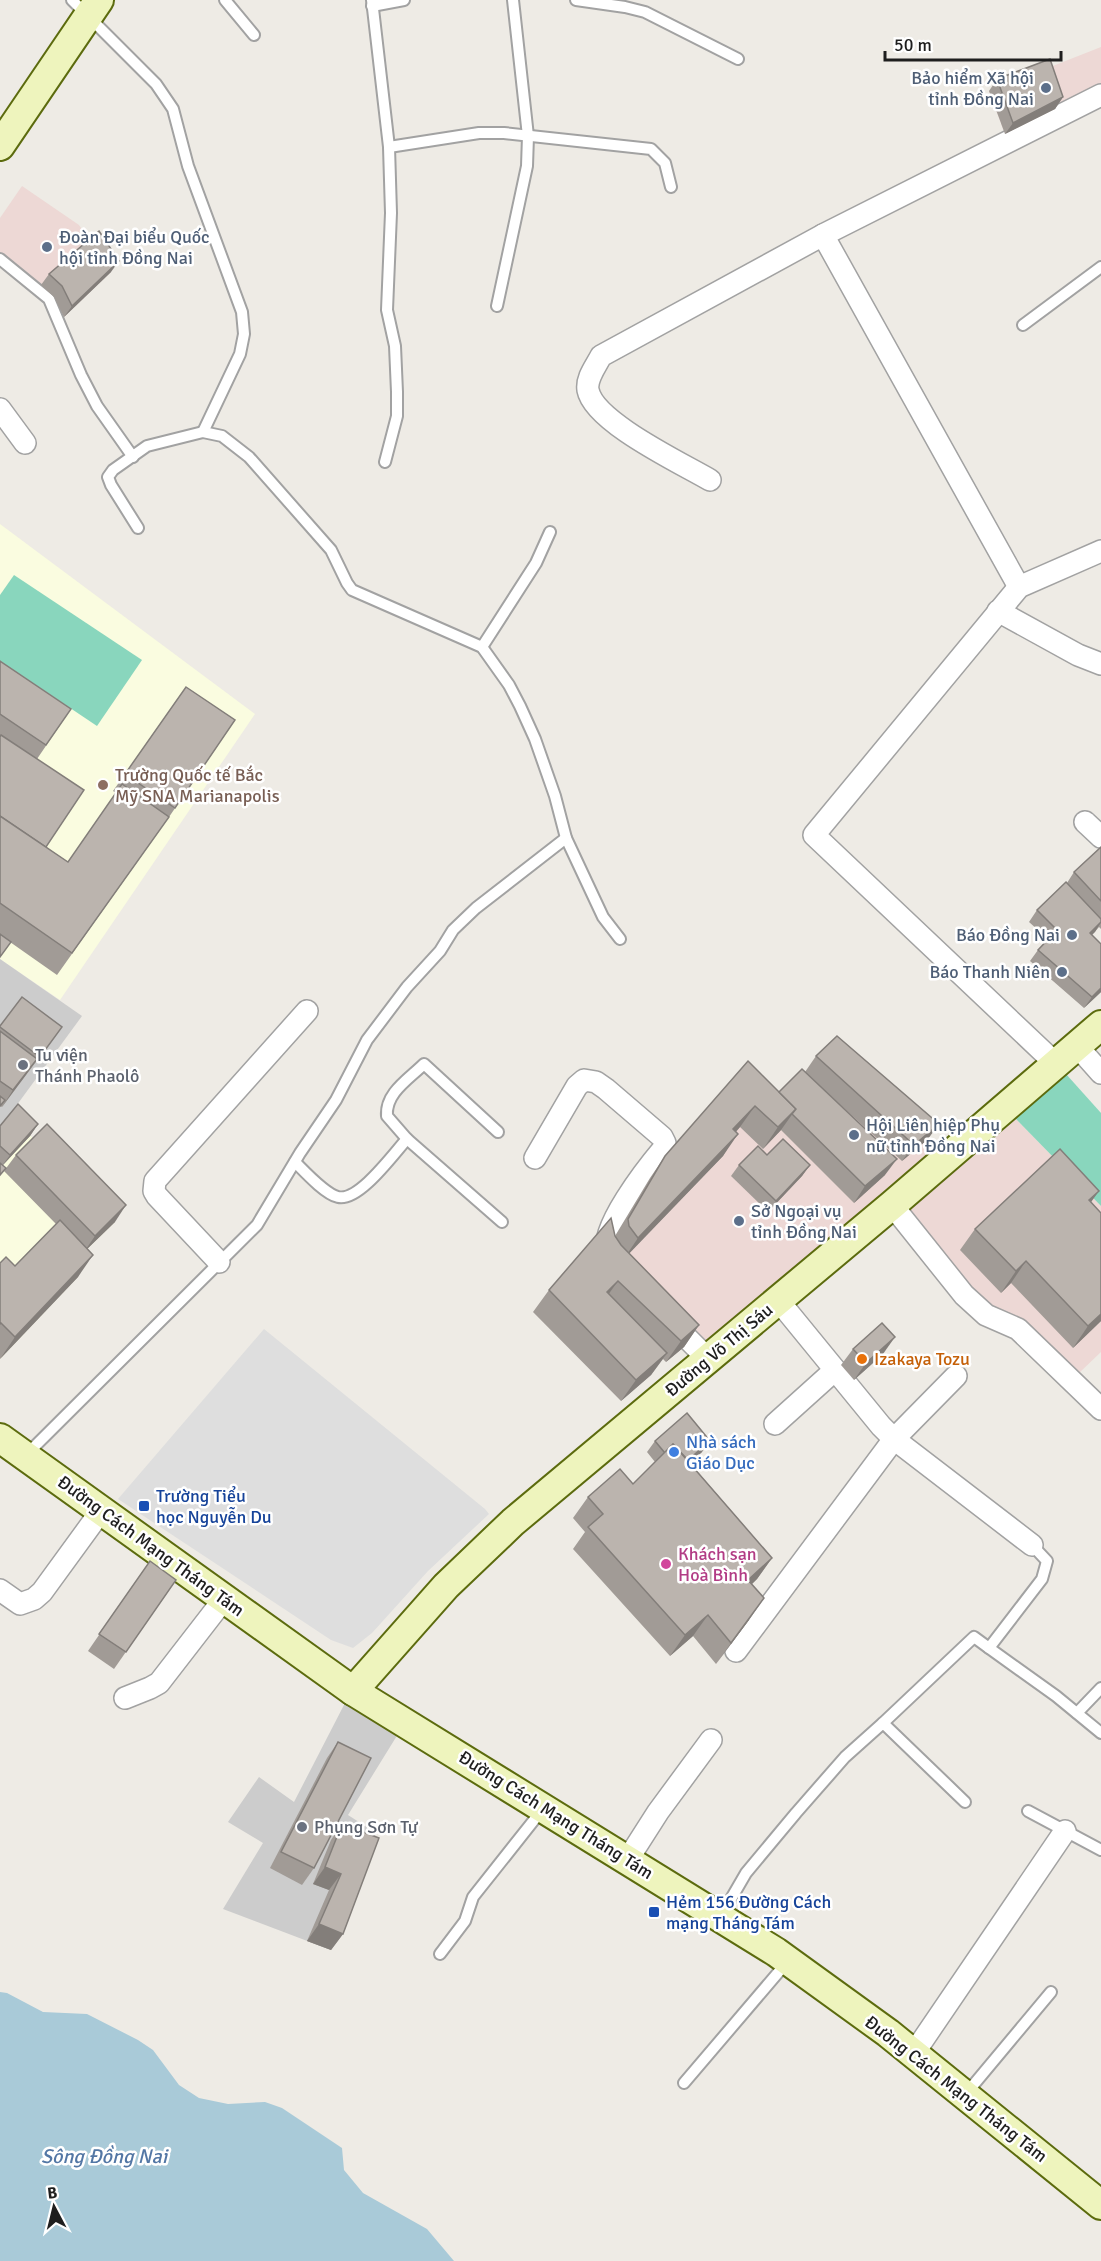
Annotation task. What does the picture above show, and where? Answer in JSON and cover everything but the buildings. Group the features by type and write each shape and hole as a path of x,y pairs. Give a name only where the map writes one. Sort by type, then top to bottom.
{"main road":[{"path":"0,146 86,5"},
{"name":"Đường Võ Thị Sáu","path":"353,1691 446,1586 522,1515 892,1205 1101,1025"},
{"name":"Đường Cách Mạng Tháng Tám","path":"0,1438 353,1691 721,1916 788,1961 914,2053 1101,2205"}],"street":[{"path":"710,480 607,418 595,406 588,390 588,381 601,356 823,235 1101,95"},
{"path":"823,235 1019,587"},
{"path":"0,409 25,443"},
{"path":"1056,1064 814,835 1019,587 1101,551"},
{"path":"998,611 1078,655 1101,664"},
{"path":"1085,822 1101,837"},
{"path":"219,1262 157,1196 154,1191 155,1181 307,1011"},
{"path":"1077,1046 1101,1073"},
{"path":"535,1158 577,1086 584,1080 596,1082 606,1089 662,1137 665,1143 663,1149 639,1178 605,1240 608,1254 621,1270"},
{"path":"892,1205 964,1295 986,1315 1018,1329 1101,1409"},
{"path":"778,1300 894,1439 1032,1545"},
{"path":"654,1304 708,1359"},
{"path":"775,1424 835,1370"},
{"path":"736,1651 894,1439 956,1376"},
{"path":"0,1590 20,1604 34,1599 58,1572 101,1511"},
{"path":"124,1698 159,1683 224,1599"},
{"path":"628,1859 658,1812 711,1740"},
{"path":"914,2053 1065,1831"}],"lane":[{"path":"225,0 254,34"},
{"path":"385,462 397,416 395,346 387,310 391,213 389,147 372,3 404,0"},
{"path":"498,306 527,166 528,136 513,0"},
{"path":"576,0 645,12 738,59"},
{"path":"86,5 156,84 173,109 188,166 242,312 244,334 240,354 203,432"},
{"path":"389,147 479,133 651,149 665,163 671,187"},
{"path":"0,259 49,299 81,375 97,406 132,457"},
{"path":"1023,325 1101,267"},
{"path":"138,528 111,485 108,477 113,470 147,446 203,432 222,435 249,457 331,550 346,583 352,590 482,647 509,685 530,728 555,796 566,838 603,916 620,939"},
{"path":"482,647 536,563 550,532"},
{"path":"25,1456 257,1225 336,1100 367,1040 381,1020 440,951 453,930 476,908 566,838"},
{"path":"498,1132 424,1065 394,1093 387,1105 387,1116 407,1139 502,1222"},
{"path":"295,1162 330,1194 343,1198 366,1185 407,1139"},
{"path":"989,1648 1042,1579 1047,1562 1032,1545"},
{"path":"721,1916 746,1873 845,1757 974,1637 1101,1733"},
{"path":"1077,1713 1101,1688"},
{"path":"883,1723 965,1802"},
{"path":"440,1954 465,1921 473,1898 543,1807"},
{"path":"1028,1811 1101,1850"},
{"path":"684,2084 788,1961"},
{"path":"965,2095 1051,1992"}],"shaded area":[{"name":"Bảo hiểm Xã hội tỉnh Đồng Nai","path":"1101,47 1101,86 1005,134 989,91"},
{"name":"Đoàn Đại biểu Quốc hội tỉnh Đồng Nai","path":"22,186 79,225 111,272 64,317 54,297 0,252 0,218"},
{"name":"Trường Quốc tế Bắc Mỹ SNA Marianapolis","path":"0,524 255,714 60,1000 0,959"},
{"name":"Tu viện Thánh Phaolô","path":"0,959 82,1016 0,1128"},
{"name":"Sở Ngoại vụ tỉnh Đồng Nai","path":"825,1053 939,1148 705,1345 623,1260 650,1178 763,1112"},
{"path":"10,1115 115,1222 69,1267 78,1277 0,1359 0,1128"},
{"path":"1015,1118 1101,1206 1101,1352 1078,1374 988,1306 964,1283 906,1211"},
{"path":"264,1329 489,1514 428,1571 372,1633 353,1648 331,1640 118,1499"},
{"name":"Phụng Sơn Tự","path":"345,1703 398,1734 348,1815 376,1833 331,1950 223,1909 263,1843 228,1822 259,1777 294,1802"}],"green space":[{"path":"14,575 142,660 97,726 0,661 0,595"},
{"path":"1066,1074 1101,1113 1101,1206 1015,1118"}],"water":[{"name":"Sông Đồng Nai","path":"0,1992 7,1993 43,2012 87,2014 138,2040 153,2050 179,2085 199,2098 228,2104 265,2102 282,2108 342,2148 344,2170 363,2193 427,2229 454,2261 0,2261"}],"place":[{"name":"Bảo hiểm Xã hội tỉnh Đồng Nai","path":"1046,88"},
{"name":"Đoàn Đại biểu Quốc hội tỉnh Đồng Nai","path":"47,247"},
{"name":"Trường Quốc tế Bắc Mỹ SNA Marianapolis","path":"103,785"},
{"name":"Báo Đồng Nai","path":"1072,935"},
{"name":"Báo Thanh Niên","path":"1062,972"},
{"name":"Tu viện Thánh Phaolô","path":"23,1065"},
{"name":"Hội Liên hiệp Phụ nữ tỉnh Đồng Nai","path":"854,1135"},
{"name":"Sở Ngoại vụ tỉnh Đồng Nai","path":"739,1221"},
{"name":"Izakaya Tozu","path":"862,1359"},
{"name":"Nhà sách Giáo Dục","path":"674,1452"},
{"name":"Trường Tiểu học Nguyễn Du","path":"144,1506"},
{"name":"Khách sạn Hoà Bình","path":"666,1564"},
{"name":"Phụng Sơn Tự","path":"302,1827"},
{"name":"Hẻm 156 Đường Cách mạng Tháng Tám","path":"654,1912"}]}
